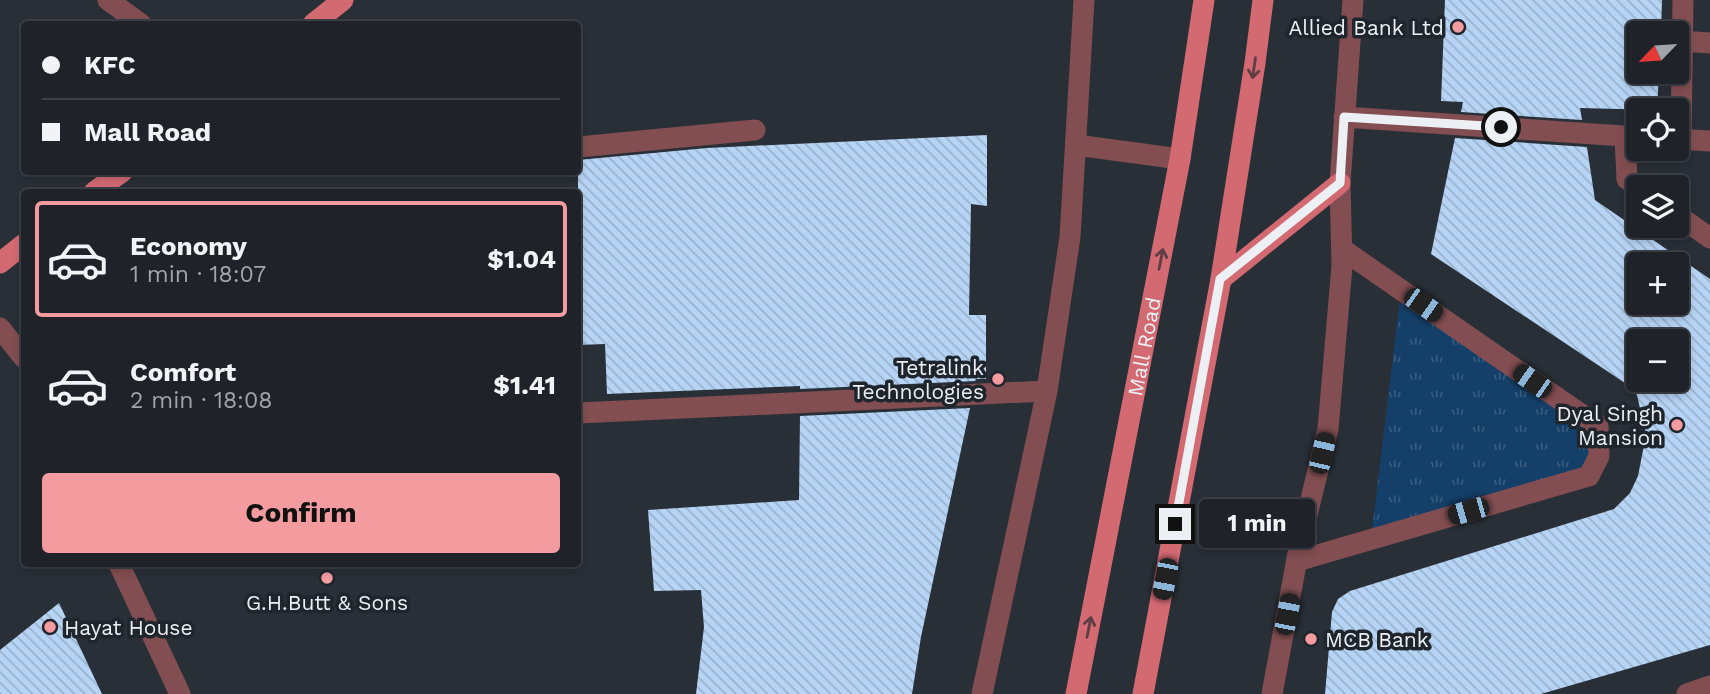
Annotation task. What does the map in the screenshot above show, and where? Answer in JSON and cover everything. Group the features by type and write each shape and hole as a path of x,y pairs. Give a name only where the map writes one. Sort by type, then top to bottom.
{"main road":[{"path":"317,21 342,0"},
{"path":"1143,694 1220,279 1263,0"},
{"name":"Mall Road","path":"1076,694 1181,159 1201,4"},
{"path":"98,189 118,175"},
{"path":"1220,279 1340,183"},
{"path":"0,262 21,246"}],"street":[{"path":"108,0 137,21"},
{"path":"982,694 1047,391 1070,237 1084,0"},
{"path":"1272,694 1297,561 1328,429 1342,266 1340,183 1353,0"},
{"path":"1682,21 1683,0"},
{"path":"1689,42 1710,43"},
{"path":"1344,117 1626,136"},
{"path":"581,147 755,130"},
{"path":"1689,140 1710,141"},
{"path":"1076,145 1181,159"},
{"path":"1689,223 1710,238"},
{"path":"1297,561 1589,476 1599,456 1598,426 1342,249"},
{"path":"0,328 21,352"},
{"path":"581,413 1047,391"},
{"path":"120,567 180,694"},
{"path":"1687,694 1710,687"}],"green space":[{"path":"1401,290 1598,426 1589,476 1371,539"}],"building":[{"path":"1445,0 1662,0 1661,21 1626,21 1626,84 1658,84 1658,98 1626,98 1626,109 1580,108 1582,120 1461,112 1463,102 1441,101"},
{"path":"987,135 987,206 971,204 969,315 986,315 986,379 800,389 800,386 607,394 605,344 581,345 581,189 578,189 578,175 581,175 581,160 707,148"},
{"name":"Dyal Singh Mansion","path":"1455,138 1587,147 1595,200 1626,221 1626,238 1650,238 1671,252 1626,252 1626,315 1689,315 1689,265 1710,279 1710,645 1541,694 1325,694 1332,612 1338,599 1350,591 1614,509 1630,493 1638,476 1646,435 1634,392 1689,392 1689,329 1626,329 1625,383 1431,254"},
{"path":"970,408 921,637 912,694 696,694 704,627 701,590 654,591 648,510 799,500 800,416"},
{"name":"Hayat House","path":"59,603 102,694 0,694 0,650"}],"place":[{"name":"Allied Bank Ltd","path":"1458,27"},
{"name":"Tetralink Technologies","path":"998,379"},
{"name":"Dyal Singh Mansion","path":"1677,425"},
{"name":"G.H.Butt & Sons","path":"327,578"},
{"name":"Hayat House","path":"50,627"},
{"name":"MCB Bank","path":"1311,639"}],"route":[{"path":"1175,524 1220,279 1340,183 1344,117 1501,127"}]}
